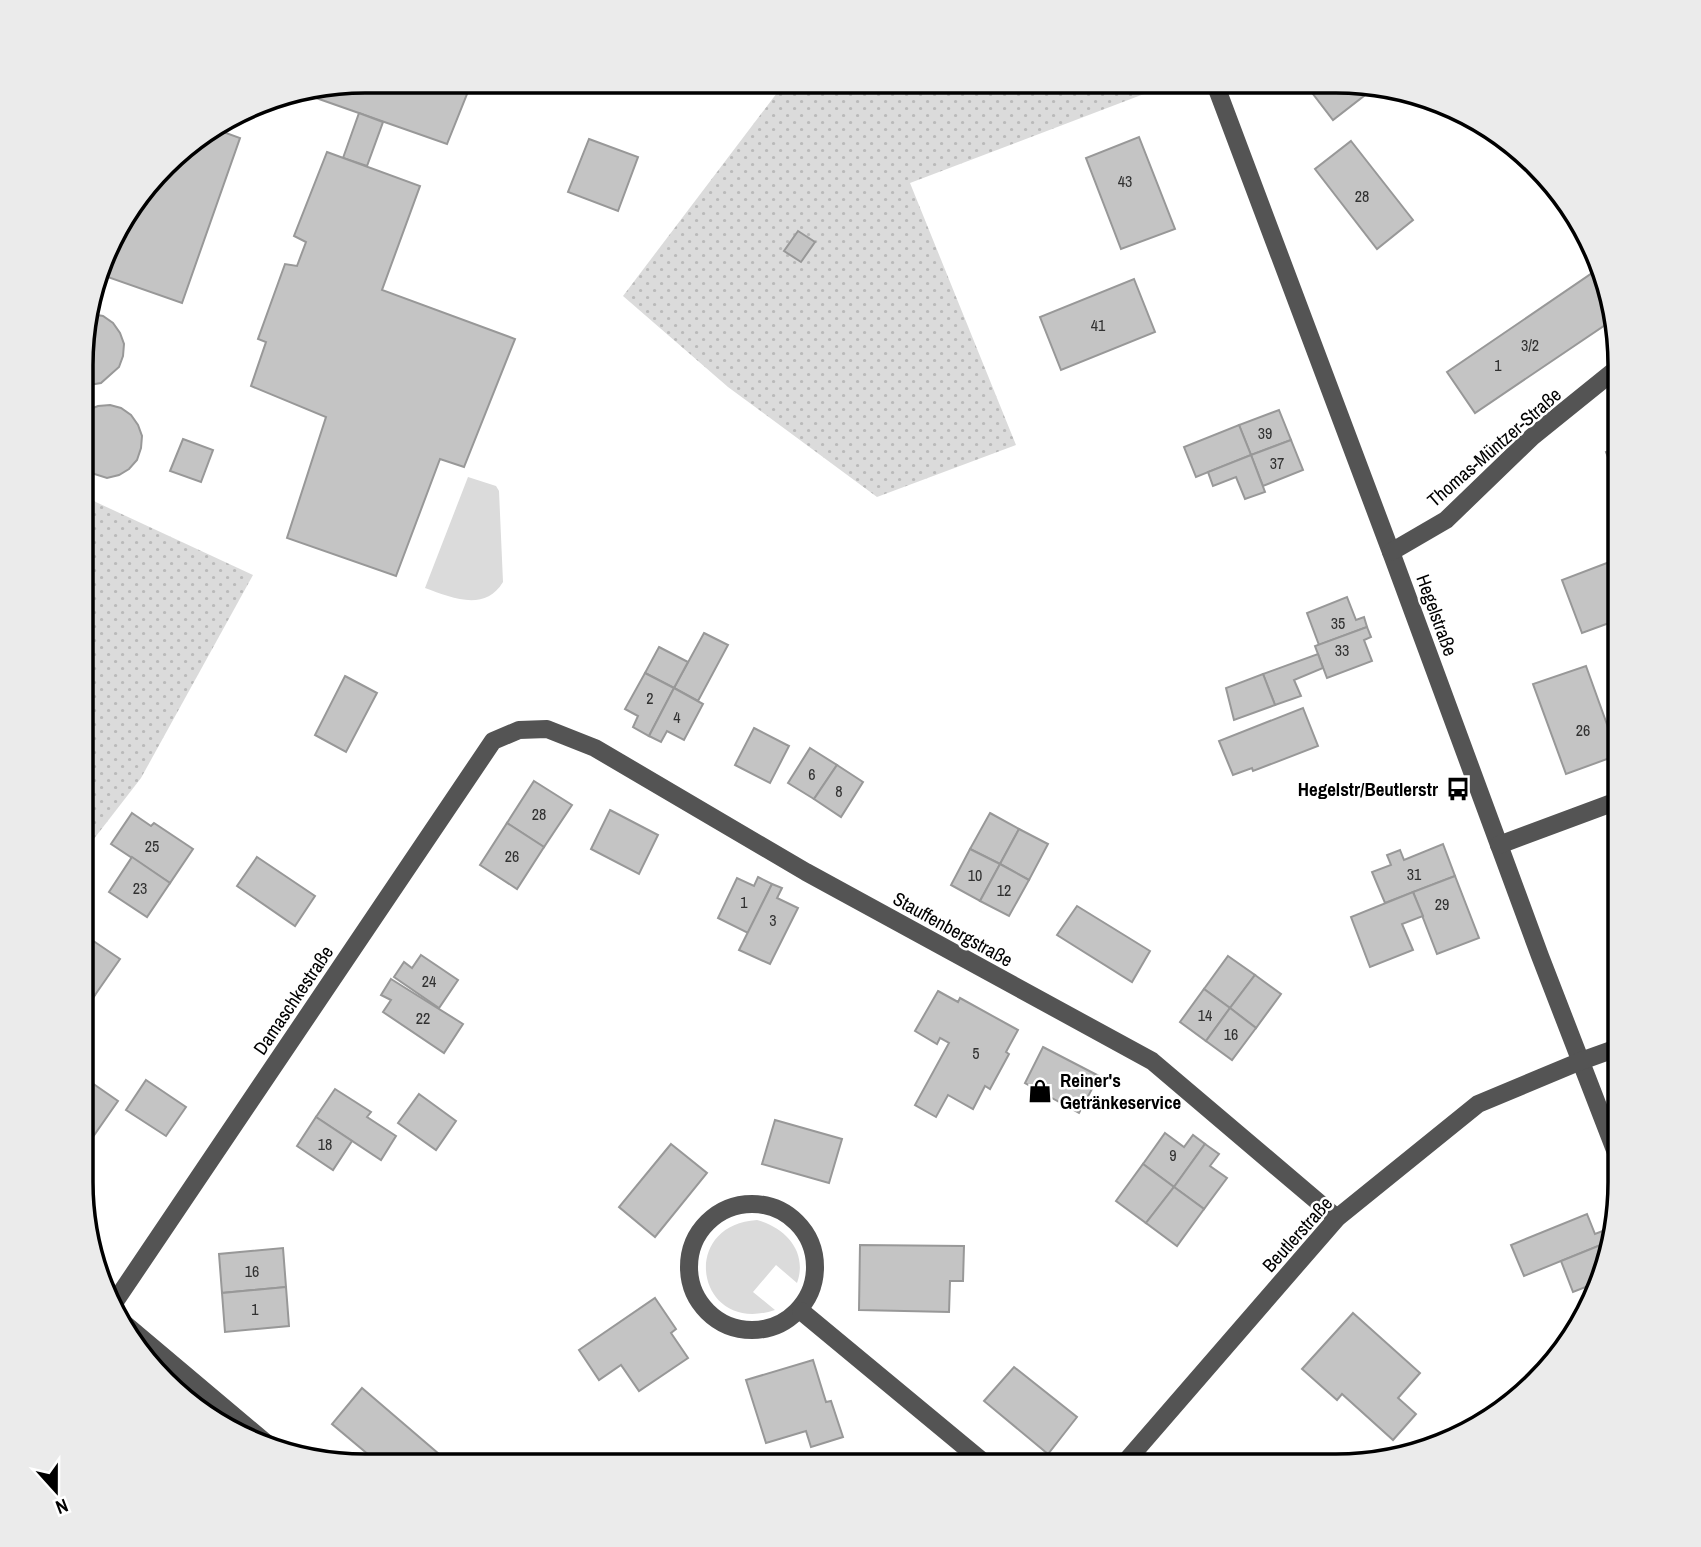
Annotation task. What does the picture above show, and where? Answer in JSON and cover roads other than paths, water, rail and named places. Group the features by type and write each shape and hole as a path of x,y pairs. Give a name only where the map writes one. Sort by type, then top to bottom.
{"street":[{"name":"Hegelstraße","path":"1219,93 1608,1131"},
{"name":"Thomas-Müntzer-Straße","path":"1391,552 1446,520 1532,437 1608,376"},
{"name":"Stauffenbergstraße","path":"519,730 547,729 595,748 806,872 1152,1061 1337,1218"},
{"name":"Damaschkestraße","path":"118,1297 493,741 519,730"},
{"path":"1499,845 1608,804"},
{"name":"Beutlerstraße","path":"1132,1454 1337,1218 1478,1104 1608,1051"},
{"path":"760,1204 778,1209 796,1221 809,1239 815,1261 813,1283 801,1311 766,1329 745,1330 723,1324 712,1317 698,1300 689,1280 689,1258 701,1228 717,1213 738,1205 760,1204"},
{"path":"801,1311 974,1454"},
{"path":"144,1340 247,1427"}],"place":[{"name":"Hegelstr/Beutlerstr","path":"1458,789"},
{"name":"Reiner's Getränkeservice","path":"1040,1091"}]}
